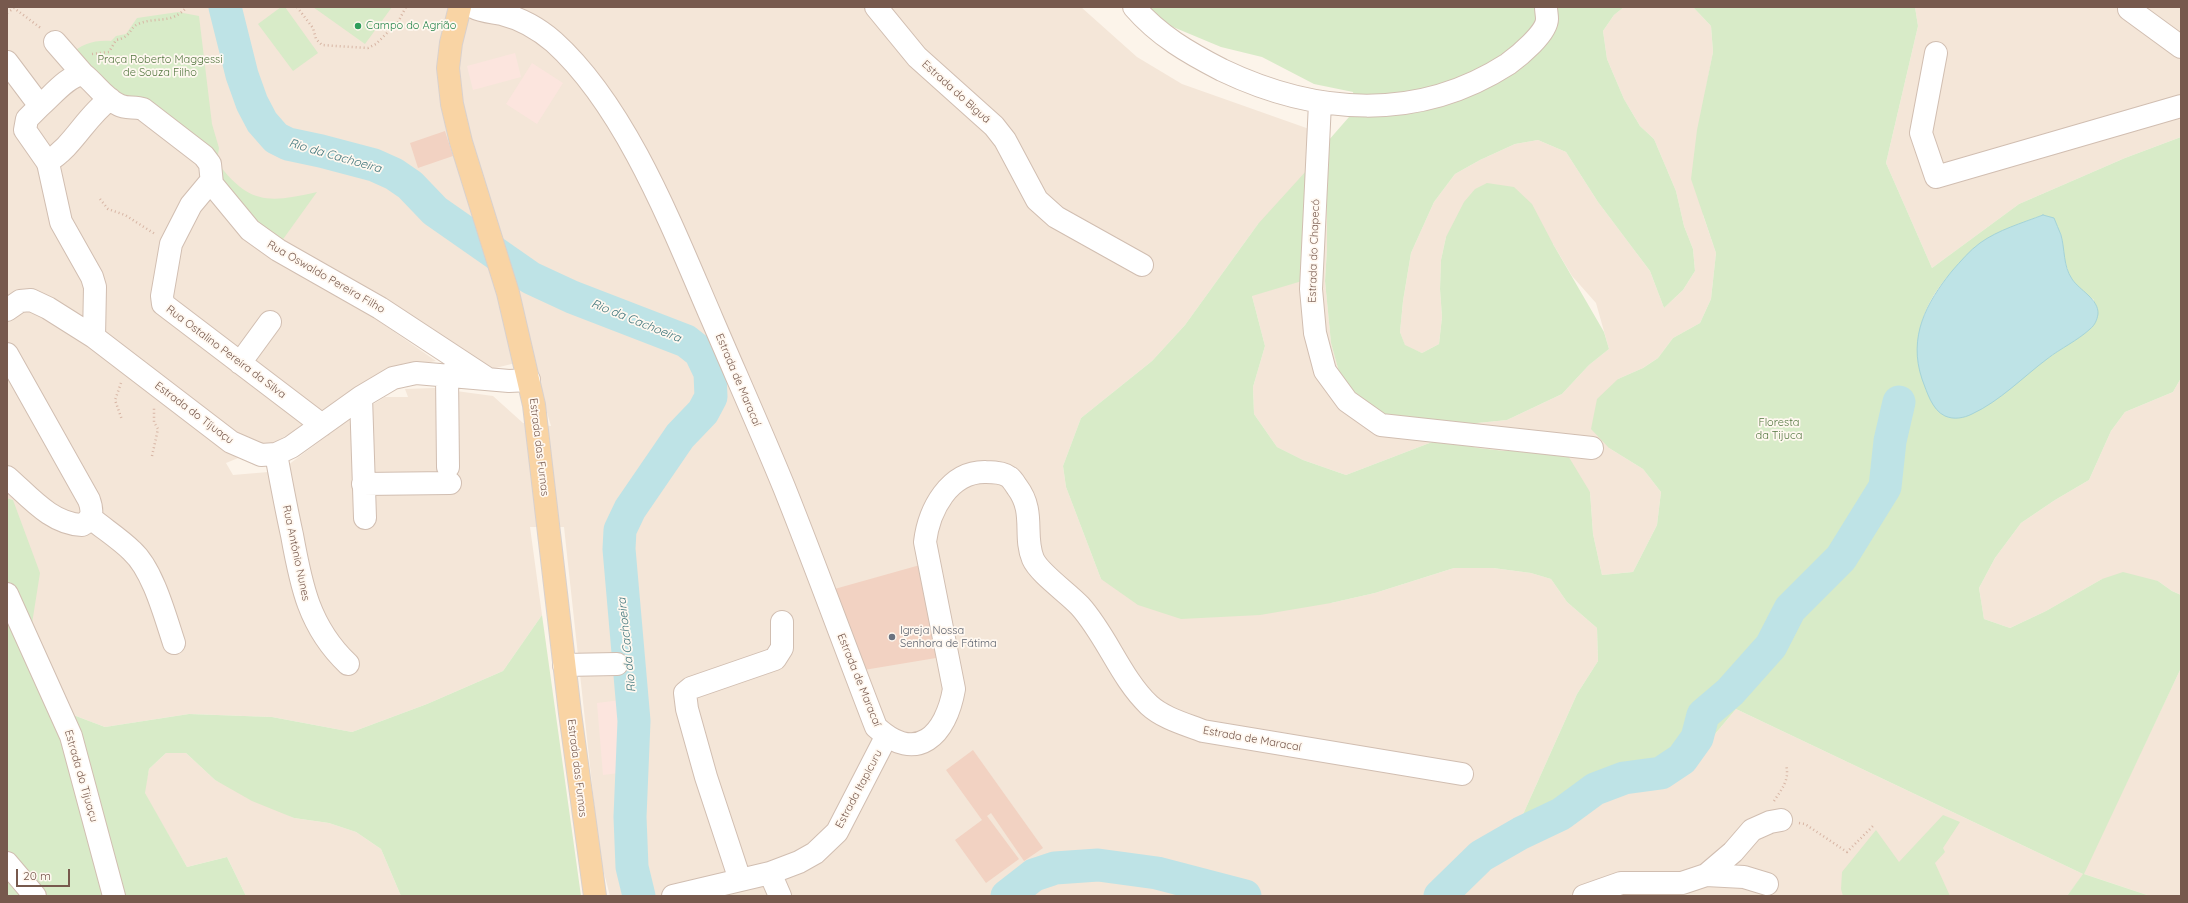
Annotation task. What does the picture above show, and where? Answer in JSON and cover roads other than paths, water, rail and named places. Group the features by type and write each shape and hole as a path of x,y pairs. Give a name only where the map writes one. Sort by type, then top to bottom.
{"main road":[{"name":"Estrada das Furnas","path":"460,7 451,42 448,68 452,104 461,142 508,293 534,405 564,665 595,896"}],"street":[{"name":"Estrada de Maracaí","path":"473,7 479,10 503,14 533,25 553,41 572,60 589,82 627,138 657,194 681,247 784,487 876,727 886,737 905,745 926,741 944,722 950,709 954,689 925,542 928,524 944,492 958,479 976,472 993,472 1009,478 1024,497 1030,523 1030,551 1038,567 1080,606 1102,636 1137,690 1150,705 1165,716 1203,731 1462,774"},
{"name":"Estrada do Biguá","path":"876,7 918,57 994,126 1005,140 1037,200 1056,216 1142,266"},
{"path":"1134,7 1181,49 1264,88 1320,103 1348,106 1391,106 1459,90 1486,78 1514,60 1543,31 1547,20 1546,7"},
{"path":"2129,7 2181,47"},
{"path":"55,42 110,99 120,106 137,106 143,109 204,156 210,164 211,181"},
{"path":"1936,53 1921,133 1936,177 2181,106"},
{"path":"7,62 40,106"},
{"path":"79,68 77,75 40,106 27,119 25,125 28,136 47,162 61,222 82,257 95,287 94,337"},
{"path":"47,162 59,155 77,136 99,107 110,99"},
{"name":"Estrada do Chapecó","path":"1320,103 1311,289 1315,333 1325,371 1346,401 1382,425 1592,448"},
{"name":"Rua Ostalino Pereira da Silva","path":"211,181 191,205 171,244 162,304 322,425"},
{"name":"Rua Oswaldo Pereira Filho","path":"211,181 250,230 278,250 380,308 488,378"},
{"name":"Estrada do Tijuaçu","path":"9,304 20,300 31,300 48,308 94,337 231,442 261,455 276,454 291,447 361,397 393,378 416,373 529,380"},
{"path":"240,363 270,322"},
{"path":"7,354 89,500 93,510 91,518 82,525 68,524 48,514 7,477"},
{"path":"364,484 449,475 447,375"},
{"path":"361,397 364,518"},
{"name":"Rua Antônio Nunes","path":"276,454 301,585 308,607 331,646 348,664"},
{"path":"91,518 133,551 141,562 154,588 174,643"},
{"name":"Estrada do Tijuaçu","path":"7,594 71,736 114,896"},
{"path":"740,880 706,777 687,709 685,693 691,688 775,659 782,648 782,622"},
{"path":"564,665 617,664"},
{"name":"Estrada Itapicuru","path":"675,896 770,873 799,862 815,853 837,832 886,737"},
{"path":"1706,875 1733,852 1752,830 1770,822 1777,812"},
{"path":"7,863 35,896"},
{"path":"770,873 780,896"},
{"path":"1584,896 1621,883 1682,883 1706,875 1744,877 1767,884"}],"water":[{"path":"2043,215 2054,218 2061,235 2069,274 2075,283 2092,299 2095,304 2098,314 2096,322 2085,333 2052,355 2002,396 1982,409 1962,417 1952,418 1945,416 1937,410 1930,400 1918,364 1918,335 1927,308 1934,295 1952,271 1976,246 1987,238 2002,231"}],"waterway":[{"name":"Rio da Cachoeira","path":"225,7 242,75 252,103 262,122 276,138 288,144 374,165 394,174 410,185 435,211 531,278 572,297 686,341 700,352 710,373 711,397 703,412 680,436 630,509 620,530 619,549 634,721 630,817 632,867 639,896"},
{"path":"1440,896 1481,856 1521,833 1561,814 1595,789 1624,778 1661,773 1682,759 1697,738 1703,715 1730,692 1771,646 1790,609 1841,558 1885,487 1890,441 1899,402"},
{"path":"1007,896 1034,875 1055,868 1098,865 1157,873 1245,896"}],"place":[{"name":"Campo do Agrião","path":"358,26"},
{"name":"Igreja Nossa Senhora de Fátima","path":"892,637"}],"park label":[{"name":"Praça Roberto Maggessi de Souza Filho","path":"160,66"},
{"name":"Floresta da Tijuca","path":"1779,429"}]}
